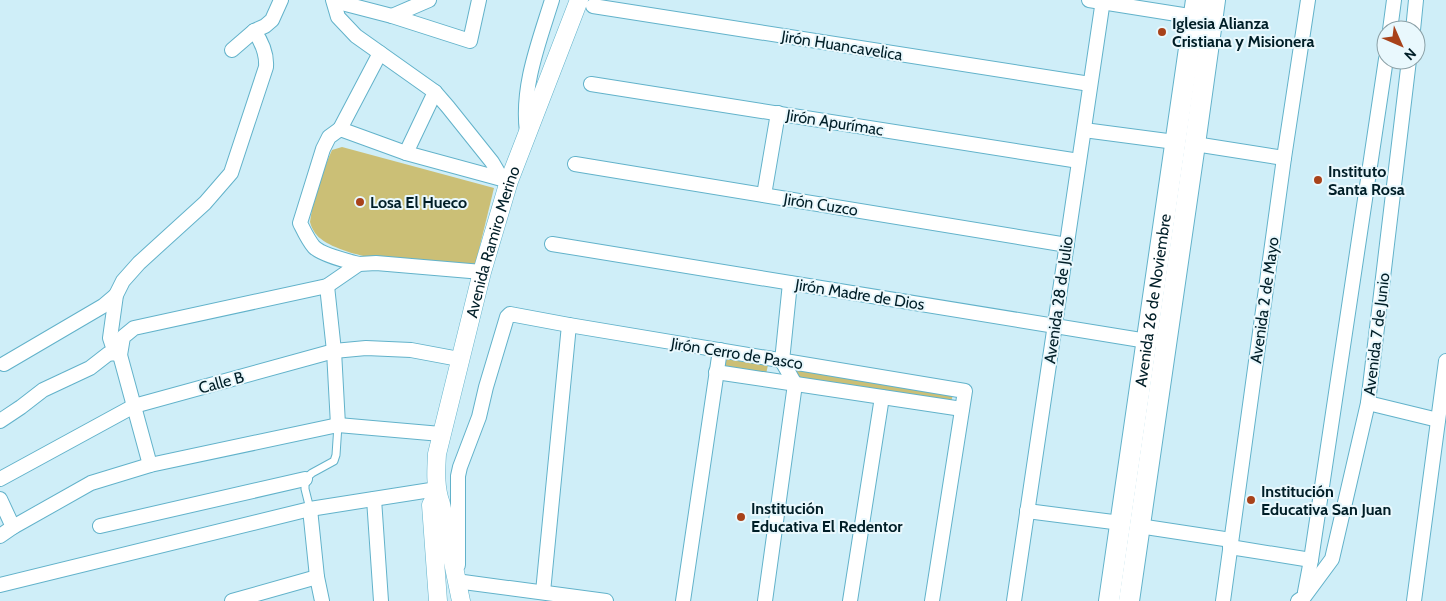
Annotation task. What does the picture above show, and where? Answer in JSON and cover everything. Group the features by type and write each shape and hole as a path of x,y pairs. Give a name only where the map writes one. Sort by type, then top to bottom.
{"main road":[{"name":"Avenida 26 de Noviembre","path":"1129,601 1130,524 1147,341 1175,142 1204,9"},
{"name":"Avenida 26 de Noviembre","path":"1109,601 1130,524 1167,335 1195,144 1204,9"}],"street":[{"path":"232,50 254,30 265,26 272,20 281,0"},
{"path":"392,16 429,0"},
{"path":"333,1 392,16 470,41 478,0"},
{"path":"527,132 525,107 533,63 552,0"},
{"name":"Avenida 2 de Mayo","path":"1223,601 1284,158 1308,0"},
{"path":"1391,20 1394,0"},
{"path":"1414,20 1416,0"},
{"path":"333,1 338,17 356,36 435,92 506,180"},
{"path":"1098,1 1204,9"},
{"name":"Avenida 28 de Julio","path":"1014,601 1084,130 1098,1"},
{"name":"Avenida Ramiro Merino","path":"461,601 437,491 437,454 441,434 506,180 552,71 586,3"},
{"name":"Jirón Huancavelica","path":"586,3 1090,84"},
{"path":"150,466 120,355 110,338 116,295 123,282 139,263 205,203 231,174 266,67 267,58 260,39 254,30"},
{"path":"380,53 340,129 329,137 323,148 300,223 306,237 316,249 336,258 358,264 376,263 482,272"},
{"name":"Avenida 7 de Junio","path":"1302,600 1311,560 1384,70"},
{"name":"Avenida 7 de Junio","path":"1302,600 1332,559 1368,403 1408,70"},
{"name":"Jirón Apurímac","path":"591,84 1079,161"},
{"path":"406,153 435,92"},
{"path":"764,195 778,113"},
{"path":"340,129 406,153 506,180"},
{"path":"1084,130 1175,142"},
{"path":"1195,144 1284,158"},
{"name":"Jirón Cuzco","path":"575,164 1067,245"},
{"name":"Jirón Madre de Dios","path":"552,244 1147,341 1167,335"},
{"path":"120,355 123,337 134,328 327,286 358,264"},
{"path":"765,601 796,384 782,360 790,283"},
{"path":"327,286 334,351 338,425"},
{"path":"4,364 103,306 116,295"},
{"name":"Jirón Cerro de Pasco","path":"456,579 459,563 458,476 479,417 486,387 509,314 965,391 962,409 716,372"},
{"path":"543,592 569,325"},
{"name":"Calle B","path":"1,481 134,406 334,351 366,348 411,350 460,359"},
{"path":"683,601 720,350"},
{"path":"0,421 43,390 90,368 108,354 120,355"},
{"path":"1414,601 1446,360"},
{"path":"850,601 882,397"},
{"path":"1368,403 1438,420"},
{"path":"932,601 962,409"},
{"path":"0,536 91,483 150,466 338,425 441,434"},
{"path":"100,526 305,479"},
{"path":"0,585 310,509 437,491"},
{"name":"Avenida Ramiro Merino","path":"437,491 431,505 438,601"},
{"path":"0,499 13,528"},
{"path":"374,499 381,601"},
{"path":"310,509 322,601"},
{"path":"1027,511 1130,524 1311,560"},
{"path":"232,601 318,577"},
{"path":"456,579 606,601"}],"lane":[{"path":"310,509 305,479 312,473 334,462 338,425"}],"shaded area":[{"path":"342,147 494,188 475,266 373,258 342,250 320,238 314,232 310,222 313,204 321,176 332,150"},
{"path":"726,359 768,365 766,374 724,368"},
{"path":"797,368 953,394 951,403 796,377 793,369"}],"place":[{"name":"Iglesia Alianza Cristiana y Misionera","path":"1162,32"},
{"name":"Instituto Santa Rosa","path":"1318,180"},
{"name":"Losa El Hueco","path":"360,202"},
{"name":"Institución Educativa San Juan","path":"1251,500"},
{"name":"Institución Educativa El Redentor","path":"741,517"}]}
